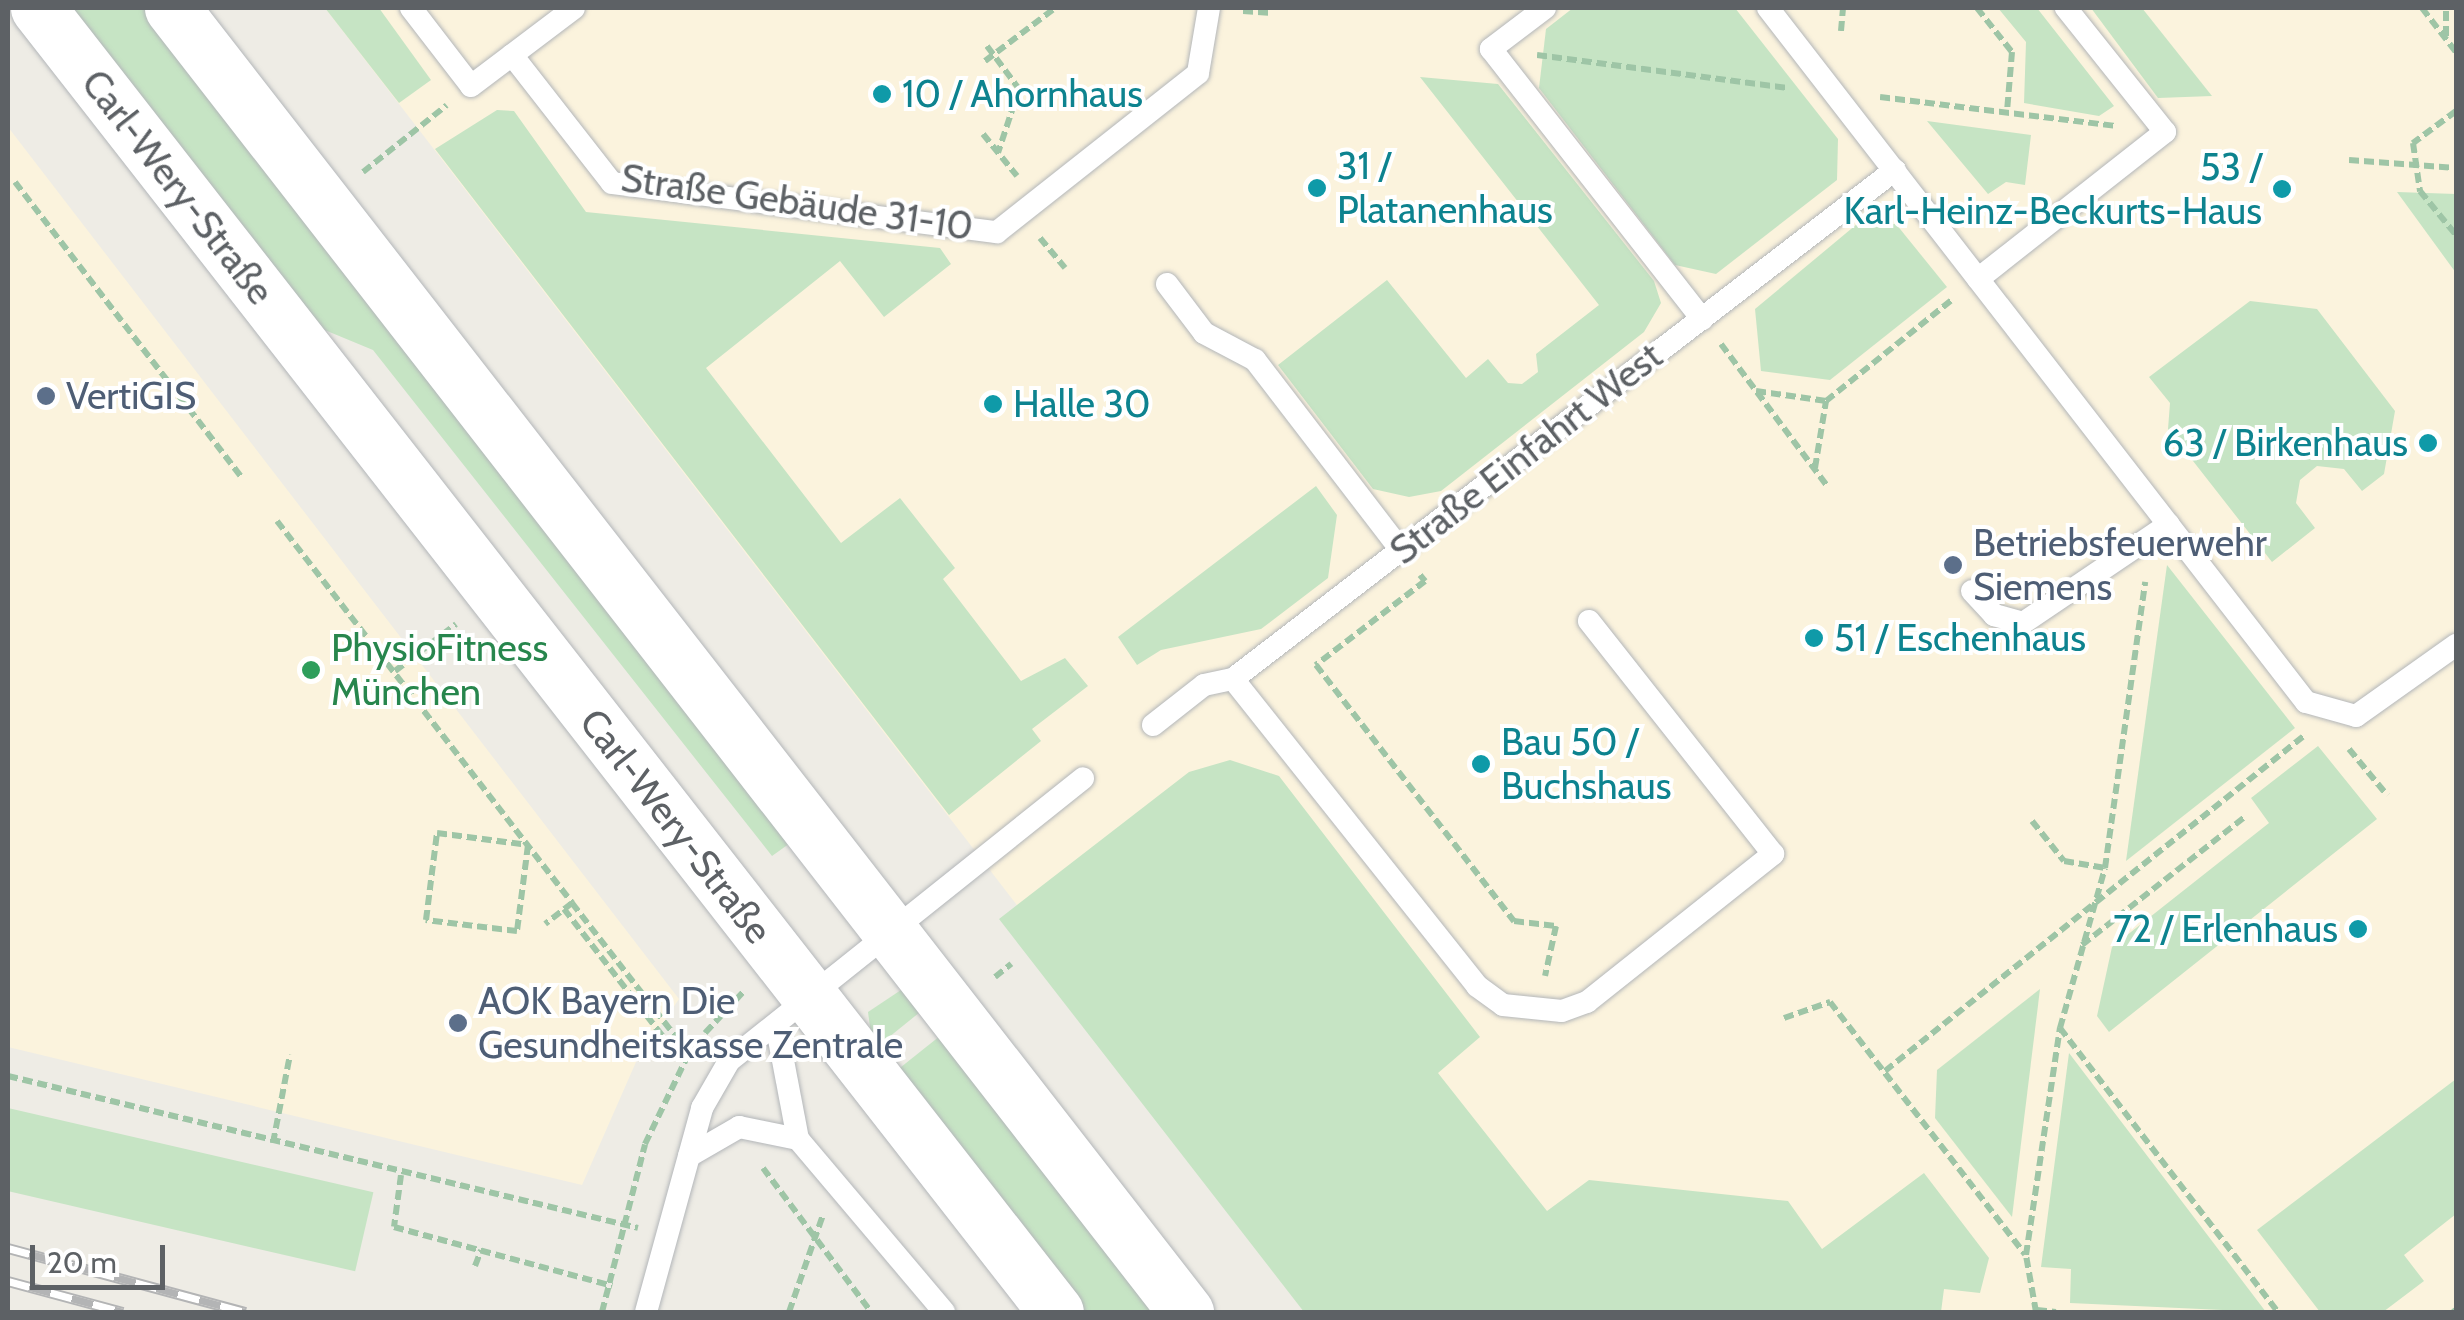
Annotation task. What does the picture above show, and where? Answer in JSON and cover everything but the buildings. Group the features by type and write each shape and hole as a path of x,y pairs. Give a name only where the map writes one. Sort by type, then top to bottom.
{"main road":[{"name":"Carl-Wery-Straße","path":"38,8 794,1014 1056,1312"},
{"path":"172,8 1186,1312"}],"lane":[{"path":"411,8 471,86 574,8"},
{"name":"Straße Gebäude 31-10","path":"512,55 612,183 997,232 1198,72 1209,8"},
{"path":"1545,8 1491,49 1702,318"},
{"path":"1768,8 1978,279 2160,530 2306,702 2331,714 2375,708 2456,645"},
{"path":"1978,279 2165,132 2066,8"},
{"name":"Straße Einfahrt West","path":"1152,725 1204,686 1233,679 1894,170"},
{"path":"1168,284 1204,334 1255,360 1401,550"},
{"path":"1972,591 1994,615 2023,623 2160,530"},
{"path":"1233,679 1478,986 1534,1012 1588,1002 1773,854 1589,621"},
{"path":"646,1312 689,1156 730,1061 794,1014 888,929 1083,778"},
{"path":"794,1014 798,1139"},
{"path":"689,1156 739,1126 798,1139 944,1312"}],"path":[{"path":"985,61 1056,8"},
{"path":"1841,32 1843,8"},
{"path":"1976,8 2012,52 2007,112"},
{"path":"2422,8 2456,52"},
{"path":"2446,8 2446,38"},
{"path":"986,46 1019,89 998,153"},
{"path":"1491,49 1835,94"},
{"path":"362,173 471,86"},
{"path":"1900,99 2165,132"},
{"path":"2456,110 2413,144 2420,190 2456,236"},
{"path":"983,134 1036,200"},
{"path":"2349,160 2416,162 2456,168"},
{"path":"15,182 241,476"},
{"path":"1815,470 1826,400 1978,279"},
{"path":"1702,318 1828,487"},
{"path":"1756,391 1826,400"},
{"path":"276,520 679,1041"},
{"path":"2056,1312 2037,1311 2026,1255 2060,1028 2105,868 2160,530"},
{"path":"1401,550 1425,580 1316,665 1514,921 1541,921 1556,926 1543,988 1588,1002"},
{"path":"395,671 456,624"},
{"path":"1884,1071 2331,714 2386,795"},
{"path":"2082,945 2246,816"},
{"path":"2032,822 2064,861 2105,868"},
{"path":"437,833 528,845 517,932 426,920 437,833"},
{"path":"546,924 572,903"},
{"path":"564,909 665,1039"},
{"path":"995,977 1012,964"},
{"path":"1784,1018 1830,1002 2026,1255"},
{"path":"2060,1028 2278,1312"},
{"path":"273,1143 290,1055"},
{"path":"8,1076 401,1174 668,1234"},
{"path":"750,1162 812,1234 871,1312"},
{"path":"401,1174 394,1227 610,1285"},
{"path":"789,1312 819,1221"},
{"path":"475,1266 481,1250"}],"shaded area":[{"path":"325,8 2456,8 2456,1312 1440,1312 1060,961"},
{"path":"8,127 679,999 636,1062 582,1185 8,1047"}],"green space":[{"path":"56,8 155,8 800,836 772,856 373,350 315,326"},
{"path":"325,8 379,8 431,80 399,103"},
{"path":"1573,8 1735,8 1838,139 1837,180 1716,274 1675,265 1539,88 1546,29"},
{"path":"1998,8 2037,8 2114,106 2099,116 2024,103 2026,42"},
{"path":"2091,8 2142,8 2212,96 2158,98"},
{"path":"1420,77 1498,84 1654,281 1661,303 1644,332 1441,491 1409,497 1373,489 1278,365 1387,280 1466,378 1488,359 1508,383 1522,384 1538,372 1536,354 1599,305"},
{"path":"497,110 514,111 586,212 940,248 951,264 884,317 840,261 706,368 841,543 900,498 955,568 943,579 1021,681 1065,658 1088,686 1032,729 1041,741 949,815 435,149"},
{"path":"1927,121 2031,135 2025,185 2006,182 1988,194"},
{"path":"2397,192 2456,194 2456,273"},
{"path":"1857,224 1896,224 1947,287 1830,380 1761,371 1755,309"},
{"path":"2250,301 2317,309 2395,411 2384,474 2362,491 2344,469 2317,466 2300,480 2296,503 2315,528 2272,562 2168,429 2170,403 2149,377"},
{"path":"1316,486 1337,515 1328,578 1261,629 1161,650 1137,665 1118,637"},
{"path":"2167,565 2295,728 2126,861"},
{"path":"2318,746 2377,819 2109,1032 2097,1016 2112,947 2269,823 2251,798"},
{"path":"1230,760 1279,776 1480,1037 1438,1073 1547,1211 1589,1180 1788,1201 1822,1249 1924,1173 1989,1258 1980,1293 1944,1289 1941,1312 1304,1312 999,919 1189,772"},
{"path":"2040,989 2012,1217 1935,1118 1937,1070"},
{"path":"901,990 930,1004 873,1050 868,1012"},
{"path":"950,1028 1170,1312 1076,1312 891,1075"},
{"path":"2069,1053 2266,1312 2070,1303 2071,1269 2041,1267"},
{"path":"2456,1079 2456,1214 2404,1255 2424,1281 2383,1312 2320,1312 2257,1230"},
{"path":"8,1108 373,1192 355,1271 8,1191"}],"railway":[{"path":"8,1248 246,1312"},
{"path":"8,1281 123,1312"}],"place":[{"name":"10 / Ahornhaus","path":"882,94"},
{"name":"31 / Platanenhaus","path":"1317,188"},
{"name":"53 / Karl-Heinz-Beckurts-Haus","path":"2282,189"},
{"name":"VertiGIS","path":"46,396"},
{"name":"Halle 30","path":"993,404"},
{"name":"63 / Birkenhaus","path":"2428,443"},
{"name":"Betriebsfeuerwehr Siemens","path":"1953,565"},
{"name":"51 / Eschenhaus","path":"1814,638"},
{"name":"PhysioFitness München","path":"311,670"},
{"name":"Bau 50 / Buchshaus","path":"1481,764"},
{"name":"72 / Erlenhaus","path":"2358,929"},
{"name":"AOK Bayern Die Gesundheitskasse Zentrale","path":"458,1023"}]}
